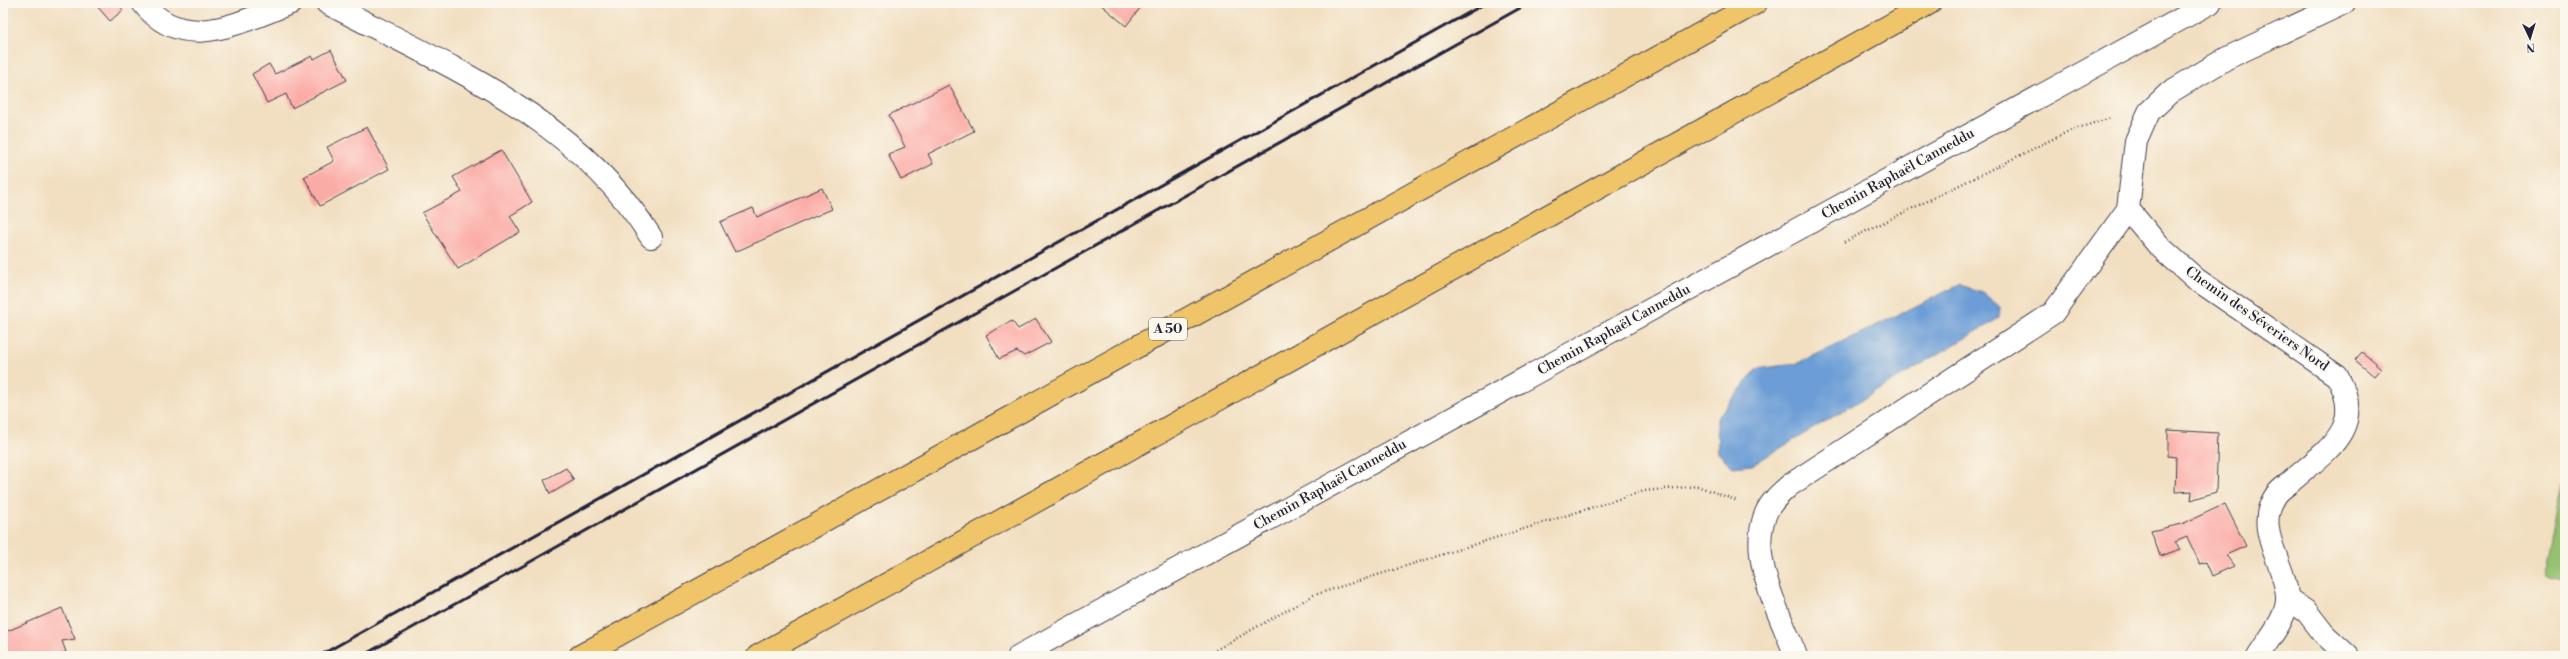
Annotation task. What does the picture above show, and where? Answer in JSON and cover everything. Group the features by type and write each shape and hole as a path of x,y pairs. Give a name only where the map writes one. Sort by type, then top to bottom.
{"highway":[{"name":"A 50","path":"580,656 1756,3"},
{"path":"758,656 1930,3"}],"street":[{"path":"143,3 166,24 183,31 201,32 222,28 290,3"},
{"path":"327,3 484,85 530,113 574,146 608,178 632,207 650,236"},
{"name":"Chemin Raphaël Canneddu","path":"1019,656 2210,3"},
{"path":"1796,656 1761,565 1759,538 1766,512 1775,499 1790,485 2053,312 2128,209 2136,141 2150,112 2170,92 2227,58 2344,3"},
{"name":"Chemin des Séveriers Nord","path":"2128,209 2158,245 2196,279 2337,376 2347,392 2344,429 2332,446 2276,495 2268,516 2268,536 2284,578 2287,598 2283,615 2258,656"},
{"path":"2287,598 2307,612 2324,634 2348,656"}],"path":[{"path":"1836,245 2071,130 2103,119 2150,112"},
{"path":"1205,656 1314,595 1644,491 1697,486 1766,512"}],"green space":[{"path":"2565,485 2565,576 2546,572"}],"water":[{"path":"1959,285 1982,292 2000,307 1999,318 1752,465 1733,467 1718,453 1717,418 1757,369 1799,363"}],"building":[{"path":"98,3 117,3 123,10 110,21 96,5"},
{"path":"1099,3 1144,3 1126,26"},
{"path":"331,50 347,80 292,108 286,94 267,103 252,74 269,64 275,74 312,56 314,59"},
{"path":"949,85 974,131 928,154 933,164 901,180 888,154 905,147 889,115"},
{"path":"367,127 389,169 320,206 304,177 334,161 327,147"},
{"path":"501,150 532,202 510,216 520,232 458,269 422,213 462,192 453,177"},
{"path":"822,188 832,209 735,252 720,222 753,208 757,217"},
{"path":"1036,319 1051,342 1024,356 1017,351 999,359 986,335 1012,321 1018,329"},
{"path":"2362,352 2381,368 2374,376 2355,360"},
{"path":"2168,430 2218,433 2216,492 2191,500 2192,491 2175,492 2176,457 2168,456"},
{"path":"566,468 574,480 550,494 544,480"},
{"path":"2225,504 2246,546 2226,555 2234,566 2212,576 2206,562 2200,564 2187,537 2175,542 2181,549 2160,556 2151,531 2182,524"},
{"path":"62,608 75,639 62,641 66,652 55,656 3,656 3,633"}],"railway":[{"path":"319,656 1486,3"},
{"path":"362,656 1529,3"}]}
